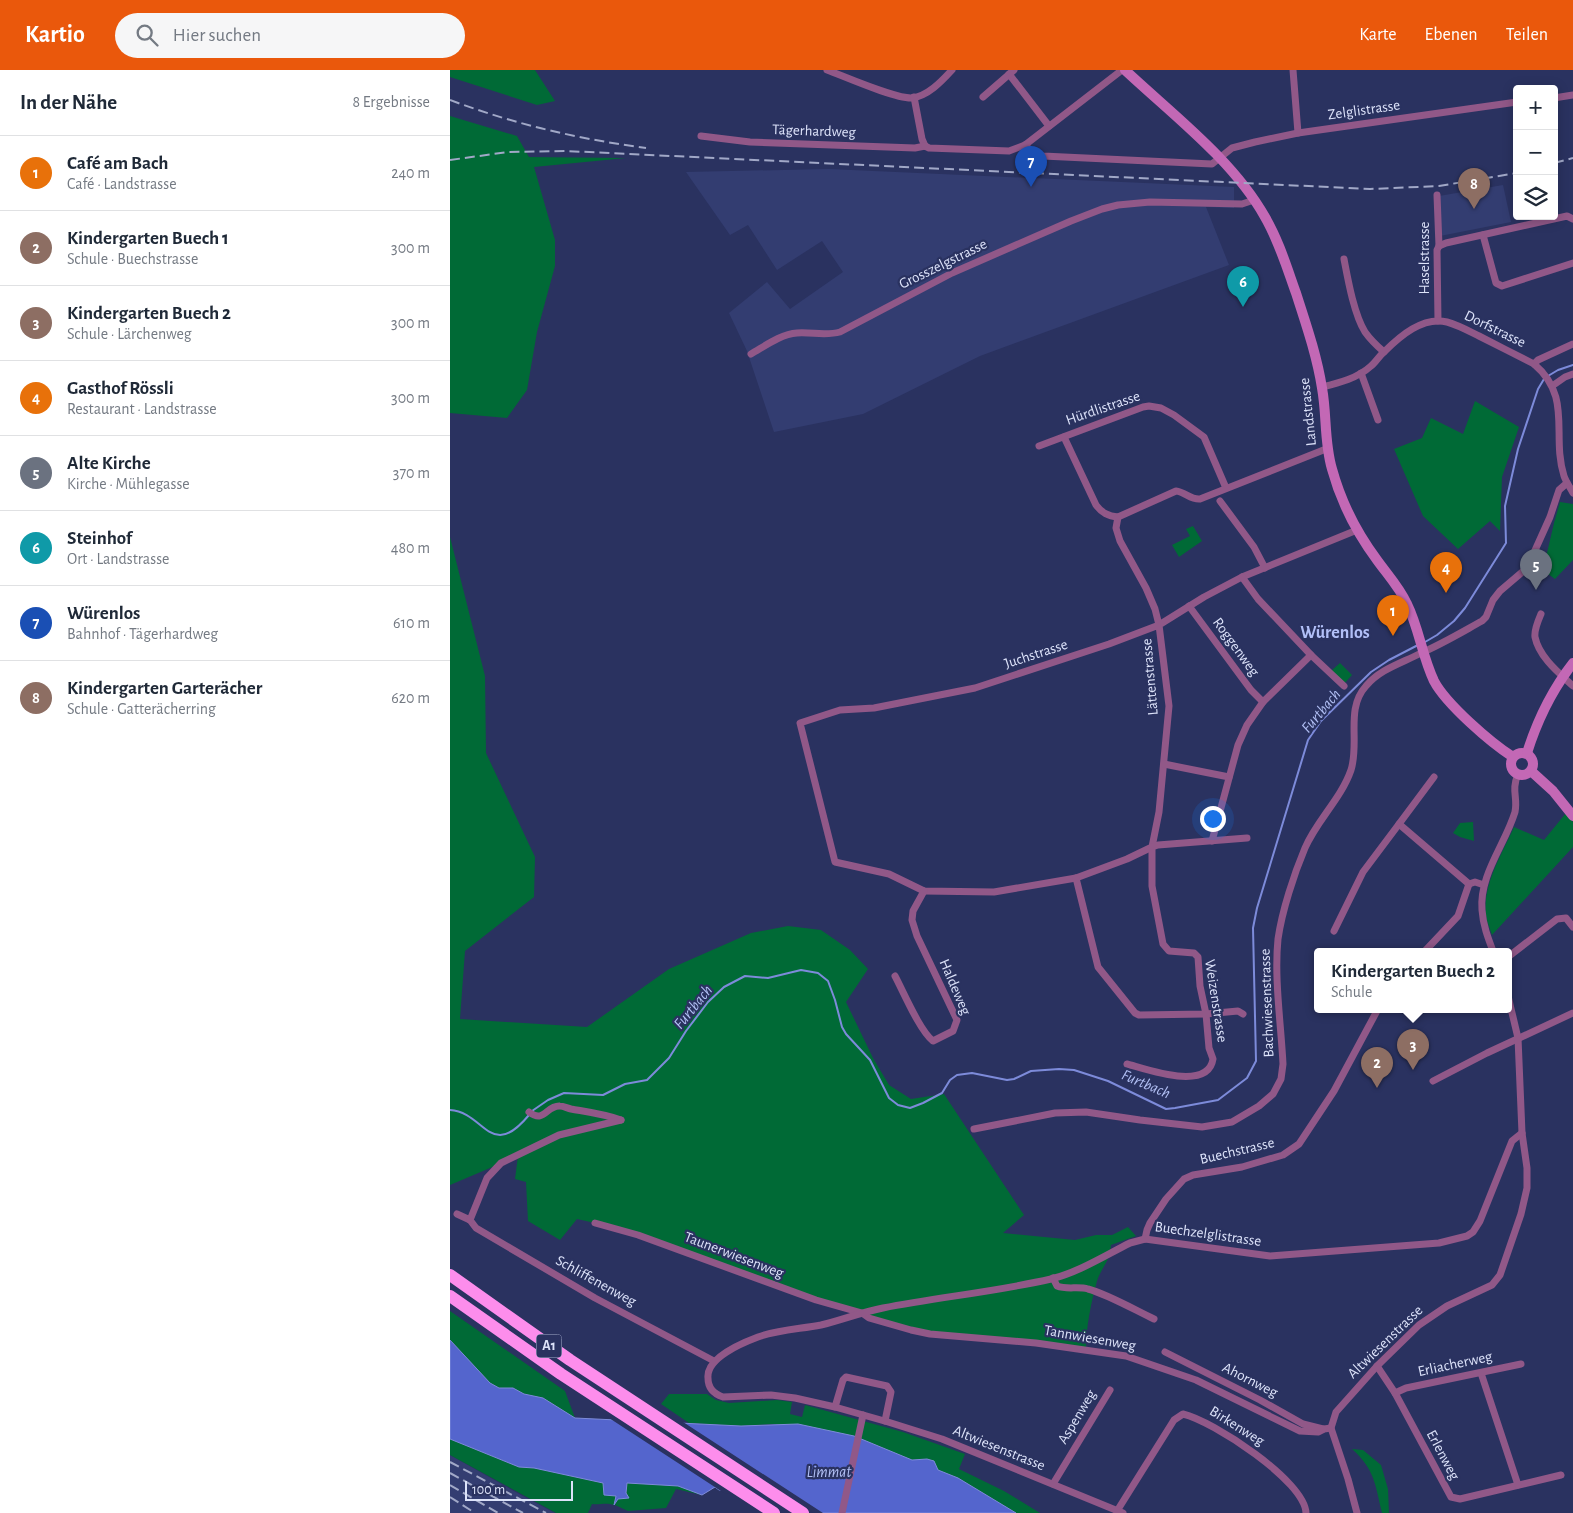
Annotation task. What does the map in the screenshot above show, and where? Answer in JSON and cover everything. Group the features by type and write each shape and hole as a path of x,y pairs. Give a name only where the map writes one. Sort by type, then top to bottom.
{"highway":[{"name":"A1","path":"450,1275 538,1339 803,1513"},
{"name":"A1","path":"450,1296 616,1411 773,1512"}],"main road":[{"name":"Landstrasse","path":"1123,70 1219,157 1243,184 1266,219 1288,271 1307,326 1322,387 1326,449 1332,471 1357,530 1407,603 1424,647 1434,681 1440,690 1469,722 1513,757"},
{"path":"1527,753 1544,709 1562,676 1573,663"},
{"path":"1519,753 1527,753 1534,761 1531,771 1527,774 1518,774 1512,769 1513,757 1519,753"},
{"path":"1531,771 1553,791 1573,816"}],"street":[{"path":"827,70 894,94 914,97 938,85 952,70"},
{"path":"1123,70 1025,145 1033,153 1044,156 1203,164 1212,164 1219,157"},
{"path":"1292,70 1298,133"},
{"path":"983,97 1011,72 1049,126"},
{"path":"1558,97 1573,95"},
{"path":"914,97 925,146"},
{"name":"Zelglistrasse","path":"1219,157 1232,148 1298,133 1513,103"},
{"name":"Tägerhardweg","path":"701,136 770,143 915,148 925,146 1009,151 1025,145"},
{"name":"Haselstrasse","path":"1437,195 1439,246 1437,250 1438,320"},
{"name":"Grosszelgstrasse","path":"751,354 780,337 796,333 833,334 840,332 928,284 1070,221 1118,205 1150,202 1242,204 1254,200"},
{"path":"1439,246 1567,216 1573,219"},
{"path":"1483,235 1496,283 1502,286 1573,263"},
{"path":"1344,259 1350,289 1362,327 1366,334 1384,352"},
{"path":"1322,387 1345,381 1361,373 1412,329 1438,320"},
{"name":"Dorfstrasse","path":"1438,320 1461,327 1534,364 1553,382 1561,394 1565,414 1563,474 1573,493"},
{"path":"1534,364 1538,360 1573,344"},
{"path":"1361,373 1378,420"},
{"path":"1553,382 1573,374"},
{"name":"Hürdlistrasse","path":"1039,446 1142,407 1161,408 1204,437 1226,488"},
{"path":"1064,437 1096,505 1101,512 1118,517 1172,492 1180,492 1191,498 1200,499 1326,449"},
{"name":"Bachwiesenstrasse","path":"974,1129 1055,1113 1086,1112 1202,1127 1232,1122 1259,1106 1273,1094 1280,1079 1283,1064 1277,971 1278,938 1281,922 1305,846 1335,802 1351,769 1355,708 1361,692 1370,681 1424,647 1482,621 1486,617 1493,600 1500,591 1528,568 1550,517 1559,490 1567,483"},
{"path":"1220,502 1254,547 1265,568"},
{"name":"Lättenstrasse","path":"1118,517 1116,528 1120,541 1151,599 1159,625 1169,706 1159,812 1152,847"},
{"name":"Juchstrasse","path":"924,891 879,871 835,862 800,723 840,710 874,708 975,688 1109,644 1159,625 1222,586 1357,530"},
{"path":"1242,577 1258,599 1311,655 1344,686"},
{"name":"Roggenweg","path":"1188,606 1250,690 1263,702"},
{"path":"1541,614 1535,630 1535,638 1545,658 1573,686"},
{"path":"1212,841 1229,777 1247,725 1263,702 1311,655"},
{"path":"1164,764 1229,777"},
{"path":"1491,948 1483,923 1484,884 1515,812 1514,786 1518,774"},
{"path":"1334,931 1363,872 1434,777"},
{"path":"1399,824 1469,884"},
{"path":"924,891 994,892 1076,878 1127,860 1152,847 1247,838"},
{"name":"Weizenstrasse","path":"1127,1064 1182,1078 1201,1074 1210,1067 1213,1059 1209,1048 1198,957 1194,953 1169,951 1163,944 1152,886 1152,847"},
{"path":"1076,878 1098,967 1135,1013 1139,1015 1206,1014 1238,1011 1244,1014"},
{"path":"1469,884 1475,882 1484,884"},
{"path":"1428,948 1458,916 1469,884"},
{"name":"Haldeweg","path":"895,976 930,1039 933,1041 953,1031 957,1020 912,920 913,911 924,891"},
{"path":"1512,953 1558,919 1566,918 1573,927"},
{"name":"Buechstrasse","path":"1145,1240 1150,1223 1166,1199 1184,1179 1193,1175 1242,1167 1283,1155 1300,1144 1334,1091 1376,1013"},
{"path":"1512,1013 1518,1038 1522,1133"},
{"path":"1434,1081 1518,1038 1573,1014"},
{"path":"470,1220 491,1173 501,1163 559,1135 621,1120 602,1113 561,1106 552,1108 547,1113 539,1116 531,1114"},
{"name":"Buechzelglistrasse","path":"714,1361 757,1338 820,1325 882,1308 1053,1278 1090,1264 1130,1243 1145,1240 1270,1256 1439,1243 1467,1236 1473,1232 1480,1221 1512,1141 1522,1133"},
{"name":"Altwiesenstrasse","path":"1327,1429 1339,1408 1377,1366 1426,1319 1447,1306 1492,1285 1500,1276 1521,1214 1527,1188 1528,1168 1522,1133"},
{"name":"Schliffenenweg","path":"457,1214 470,1220 476,1228 595,1298 714,1361"},
{"name":"Taunerwiesenweg","path":"595,1224 638,1235 816,1300 862,1313"},
{"path":"1053,1278 1056,1286 1078,1287 1091,1290 1154,1319"},
{"name":"Tannwiesenweg","path":"862,1313 875,1320 930,1334 1036,1343 1126,1356 1196,1380 1300,1431 1318,1432 1327,1429"},
{"name":"Ahornweg","path":"1165,1352 1303,1424 1327,1429"},
{"path":"714,1361 708,1370 708,1383 714,1392 723,1397 779,1395 863,1415 842,1513"},
{"name":"Erliacherweg","path":"1395,1393 1406,1388 1521,1364"},
{"name":"Erlenweg","path":"1377,1366 1395,1393 1451,1497 1460,1499 1561,1475"},
{"path":"1481,1373 1518,1485"},
{"path":"835,1407 846,1376 887,1386 891,1392 885,1421"},
{"name":"Aspenweg","path":"1053,1484 1110,1390"},
{"name":"Birkenweg","path":"1120,1512 1174,1420 1183,1414 1194,1416 1234,1439 1264,1460 1299,1494 1303,1500 1306,1513"},
{"name":"Altwiesenstrasse","path":"863,1415 942,1439 1120,1512"},
{"path":"1327,1429 1348,1479 1357,1513"}],"shaded area":[{"path":"829,169 1234,187 1234,208 1206,207 1229,265 980,356 863,414 774,432 747,351 729,313 767,282 790,309 843,272 822,241 777,270 748,225 730,235 686,172"},
{"path":"1503,185 1511,222 1440,236 1439,196"},
{"path":"450,1455 521,1495 555,1513 450,1513"}],"green space":[{"path":"450,70 535,70 555,101 537,105 450,77"},
{"path":"450,116 517,136 529,157 626,158 534,167 555,240 555,266 537,332 527,390 507,418 450,413"},
{"path":"1475,401 1519,427 1502,477 1500,531 1490,521 1458,549 1423,516 1394,449 1422,438 1431,418 1463,434"},
{"path":"1560,502 1573,504 1573,560 1555,579 1537,566 1547,553"},
{"path":"1193,526 1202,541 1179,557 1172,545 1190,536 1186,529"},
{"path":"450,537 485,676 486,753 535,857 534,897 465,951 460,1019 587,1027 669,969 751,933 788,926 821,930 850,950 868,969 846,1002 873,1058 889,1085 911,1099 944,1094 1024,1215 1003,1233 1075,1240 1096,1235 1112,1235 1128,1227 1136,1236 1111,1245 1109,1256 1097,1281 1088,1324 1086,1350 911,1330 595,1223 577,1219 560,1240 528,1221 526,1182 515,1179 518,1156 450,1185"},
{"path":"1340,663 1352,675 1344,684 1331,671"},
{"path":"1566,813 1573,822 1573,847 1492,935 1486,916 1487,893 1494,870 1514,827 1544,840"},
{"path":"1473,822 1474,841 1453,833 1460,823"},
{"path":"450,1311 565,1391 575,1418 543,1398 524,1394 513,1388 499,1388 490,1383 450,1340"},
{"path":"669,1394 707,1394 716,1400 729,1403 777,1400 792,1402 790,1414 802,1417 805,1405 903,1432 965,1454 959,1469 1004,1491 1040,1513 1016,1513 958,1478 938,1470 933,1461 927,1459 912,1460 854,1436 773,1424 741,1426 689,1423 661,1404"},
{"path":"450,1439 519,1467 534,1468 603,1483 616,1496 614,1505 592,1504 588,1513 556,1513 450,1455"},
{"path":"1352,1449 1363,1450 1381,1465 1388,1489 1389,1513 1382,1513 1370,1471"},
{"path":"627,1483 678,1486 702,1495 676,1489 666,1508 628,1511 615,1505 618,1499 626,1493"}],"water":[{"name":"Limmat","path":"450,1340 490,1383 499,1388 513,1388 524,1394 543,1398 575,1418 741,1426 798,1424 854,1436 912,1460 927,1459 934,1461 938,1470 958,1478 1016,1513 823,1513 777,1498 719,1490 715,1487 702,1495 678,1486 627,1483 626,1493 629,1498 618,1499 614,1505 616,1496 604,1495 603,1483 534,1468 519,1467 450,1439"}],"pier":[{"path":"606,1416 680,1420 823,1513 815,1513 776,1501 724,1493"}],"waterway":[{"name":"Furtbach","path":"1548,376 1573,365"},
{"name":"Furtbach","path":"1425,642 1454,621 1465,608 1506,543 1505,506 1518,449 1538,389 1544,379"},
{"name":"Furtbach","path":"532,1111 548,1100 564,1093 603,1095 625,1084 647,1080 669,1058 708,1002 724,987 745,976 768,978 801,970 818,973 828,981 842,1027 870,1060 889,1098 898,1105 910,1108 923,1103 942,1093 950,1080 957,1075 972,1073 1007,1080 1014,1079 1031,1071 1059,1069 1074,1070 1108,1081 1166,1109 1218,1100 1247,1078 1256,1061 1253,928 1257,908 1308,740 1321,721 1371,672 1418,645"},
{"name":"Furtbach","path":"450,1110 472,1118 496,1135 505,1134 516,1128 529,1115"}],"railway":[{"path":"450,100 474,109 547,130 646,148"},
{"path":"450,160 508,152 566,151 1370,189 1439,186 1513,174"},
{"path":"1558,162 1573,158"},
{"path":"450,1462 546,1513"},
{"path":"450,1473 523,1513"},
{"path":"450,1485 498,1513"},
{"path":"450,1497 475,1513"}],"place":[{"name":"Würenlos","path":"1031,187"},
{"name":"Kindergarten Garterächer","path":"1474,209"},
{"name":"Steinhof","path":"1243,307"},
{"name":"Alte Kirche","path":"1536,590"},
{"name":"Gasthof Rössli","path":"1446,593"},
{"name":"Café am Bach","path":"1393,636"},
{"name":"Kindergarten Buech 2","path":"1413,1070"},
{"name":"Kindergarten Buech 1","path":"1377,1088"}],"district":[{"name":"Würenlos","path":"1335,633"}]}
